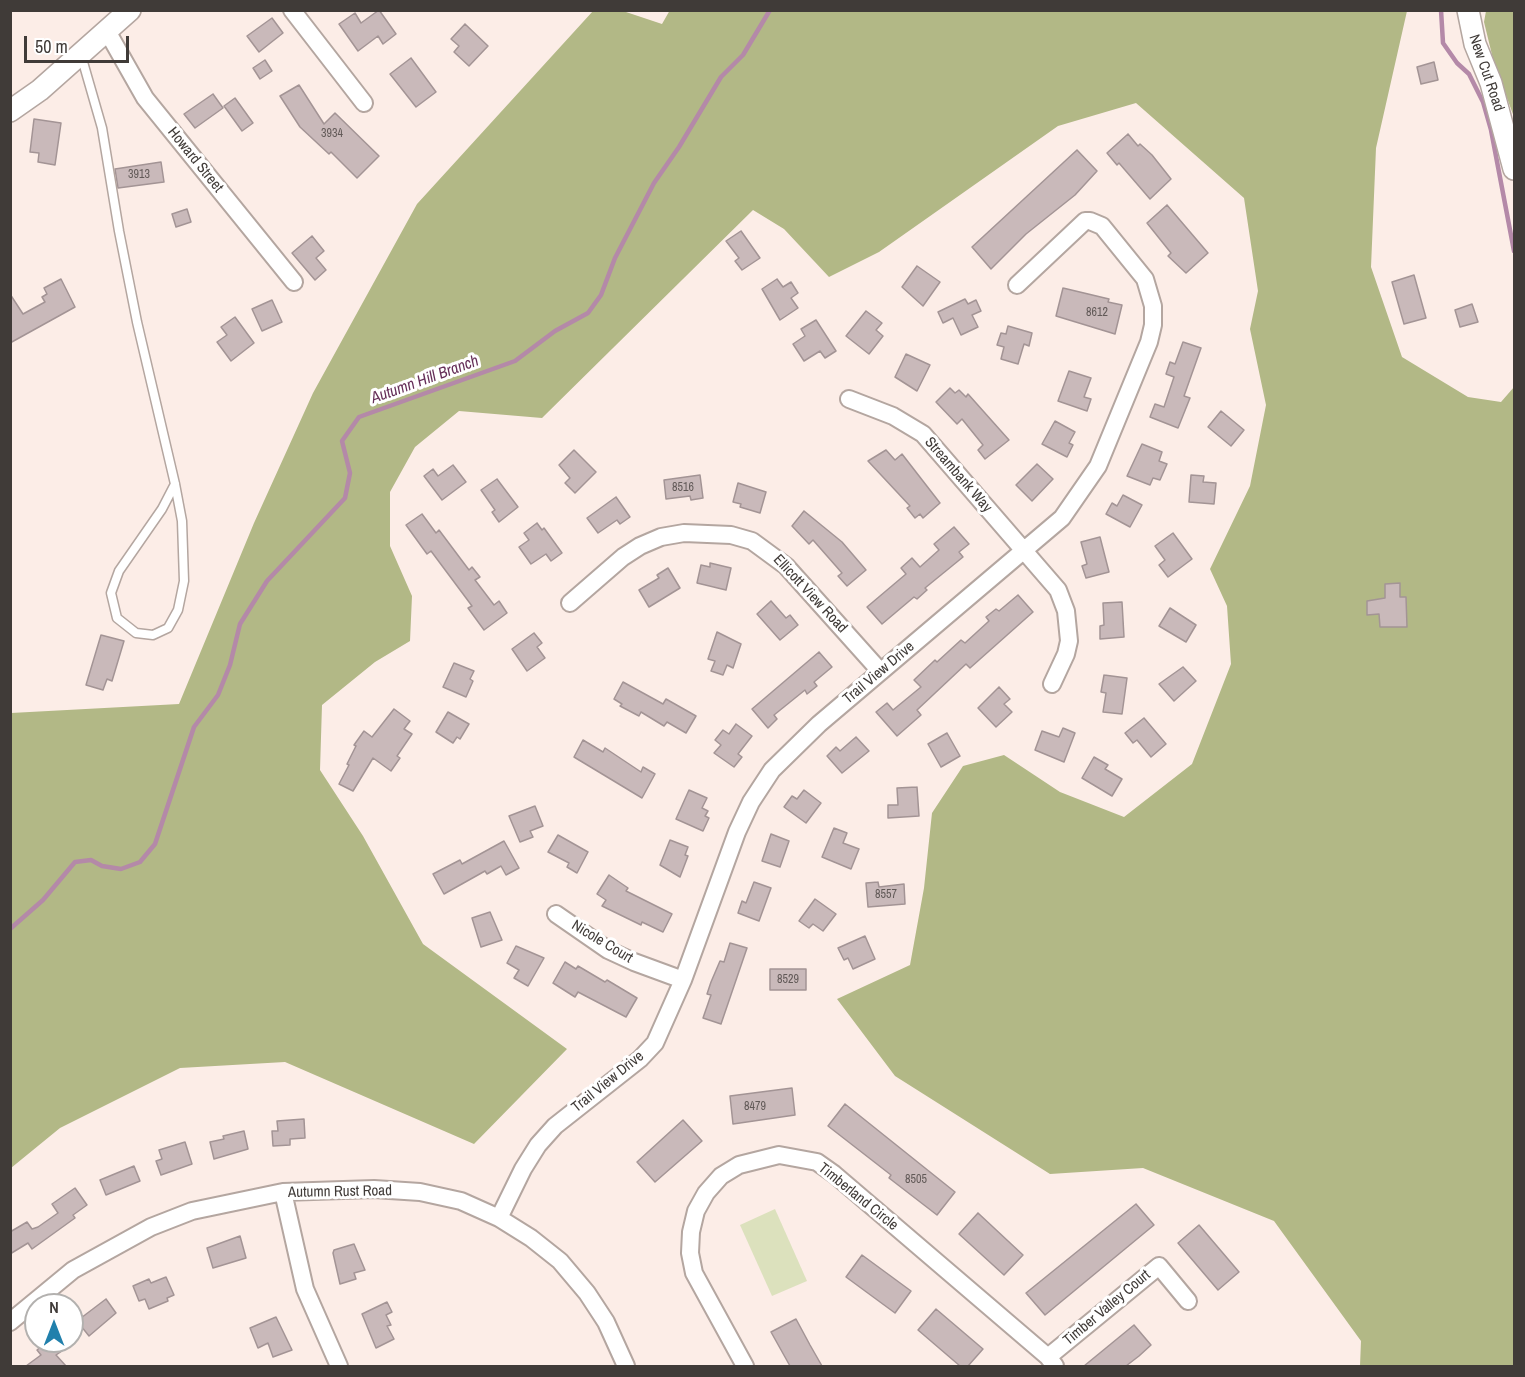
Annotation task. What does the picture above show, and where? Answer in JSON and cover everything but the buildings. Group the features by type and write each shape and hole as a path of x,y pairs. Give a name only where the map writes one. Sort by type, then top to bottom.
{"street":[{"path":"10,111 40,90 130,10"},
{"path":"292,10 364,103"},
{"name":"New Cut Road","path":"1468,10 1475,44 1491,83 1515,169"},
{"name":"Howard Street","path":"107,31 145,98 294,282"},
{"name":"Trail View Drive","path":"499,1218 523,1169 543,1139 555,1126 640,1059 655,1043 683,980 751,802 772,770 793,748 880,671 1062,518 1098,466 1149,342 1153,306 1145,279 1102,226 1085,221 1017,285"},
{"name":"Streambank Way","path":"849,399 893,416 923,434 1058,590 1066,610 1069,640 1066,654 1052,684"},
{"name":"Ellicott View Road","path":"570,603 640,546 661,537 684,532 731,535 752,541 786,566 880,671"},
{"name":"Nicole Court","path":"556,914 608,950 683,980"},
{"name":"Timberland Circle","path":"745,1366 694,1273 690,1253 691,1232 696,1211 721,1176 739,1165 779,1155 817,1162 834,1174 1051,1362"},
{"name":"Autumn Rust Road","path":"10,1322 73,1270 151,1227 192,1211 283,1192 363,1189 420,1192 461,1201 499,1218 531,1238 560,1261 587,1293 606,1322 626,1366"},
{"path":"283,1192 305,1288 339,1366"},
{"name":"Timber Valley Court","path":"1051,1362 1159,1266 1188,1301"}],"lane":[{"path":"81,54 102,128 118,231 175,484 185,550 178,610 168,628 153,635 136,633 117,618 111,593 119,571 162,509 175,484"}],"green space":[{"path":"670,10 1407,11 1376,148 1371,267 1402,357 1468,397 1501,402 1514,387 1514,1366 1360,1366 1361,1341 1274,1221 1143,1168 1050,1174 895,1076 837,999 910,965 924,888 932,813 963,766 1004,755 1060,792 1124,817 1192,764 1231,664 1227,606 1210,569 1250,486 1266,405 1250,329 1258,291 1244,198 1136,103 1058,126 879,252 829,277 784,229 753,210 542,418 459,411 415,447 390,492 390,546 412,596 410,641 375,662 322,705 320,770 363,836 423,944 567,1049 474,1144 285,1062 180,1068 60,1128 11,1168 11,713 179,704 254,523 313,393 417,204 593,11 623,11 662,24"},
{"path":"1486,11 1514,11 1514,117 1494,63 1484,22"},
{"path":"775,1209 807,1281 772,1296 740,1225"}],"waterway":[{"name":"Autumn Hill Branch","path":"10,929 43,900 75,862 91,860 102,866 121,869 140,862 155,844 194,727 218,695 230,665 240,624 267,581 345,498 350,473 342,441 359,417 515,361 555,331 588,313 601,295 615,258 654,183 679,147 721,77 743,55 770,10"},
{"path":"1441,10 1443,43 1457,63 1469,74 1483,102 1491,130 1514,251"}]}
